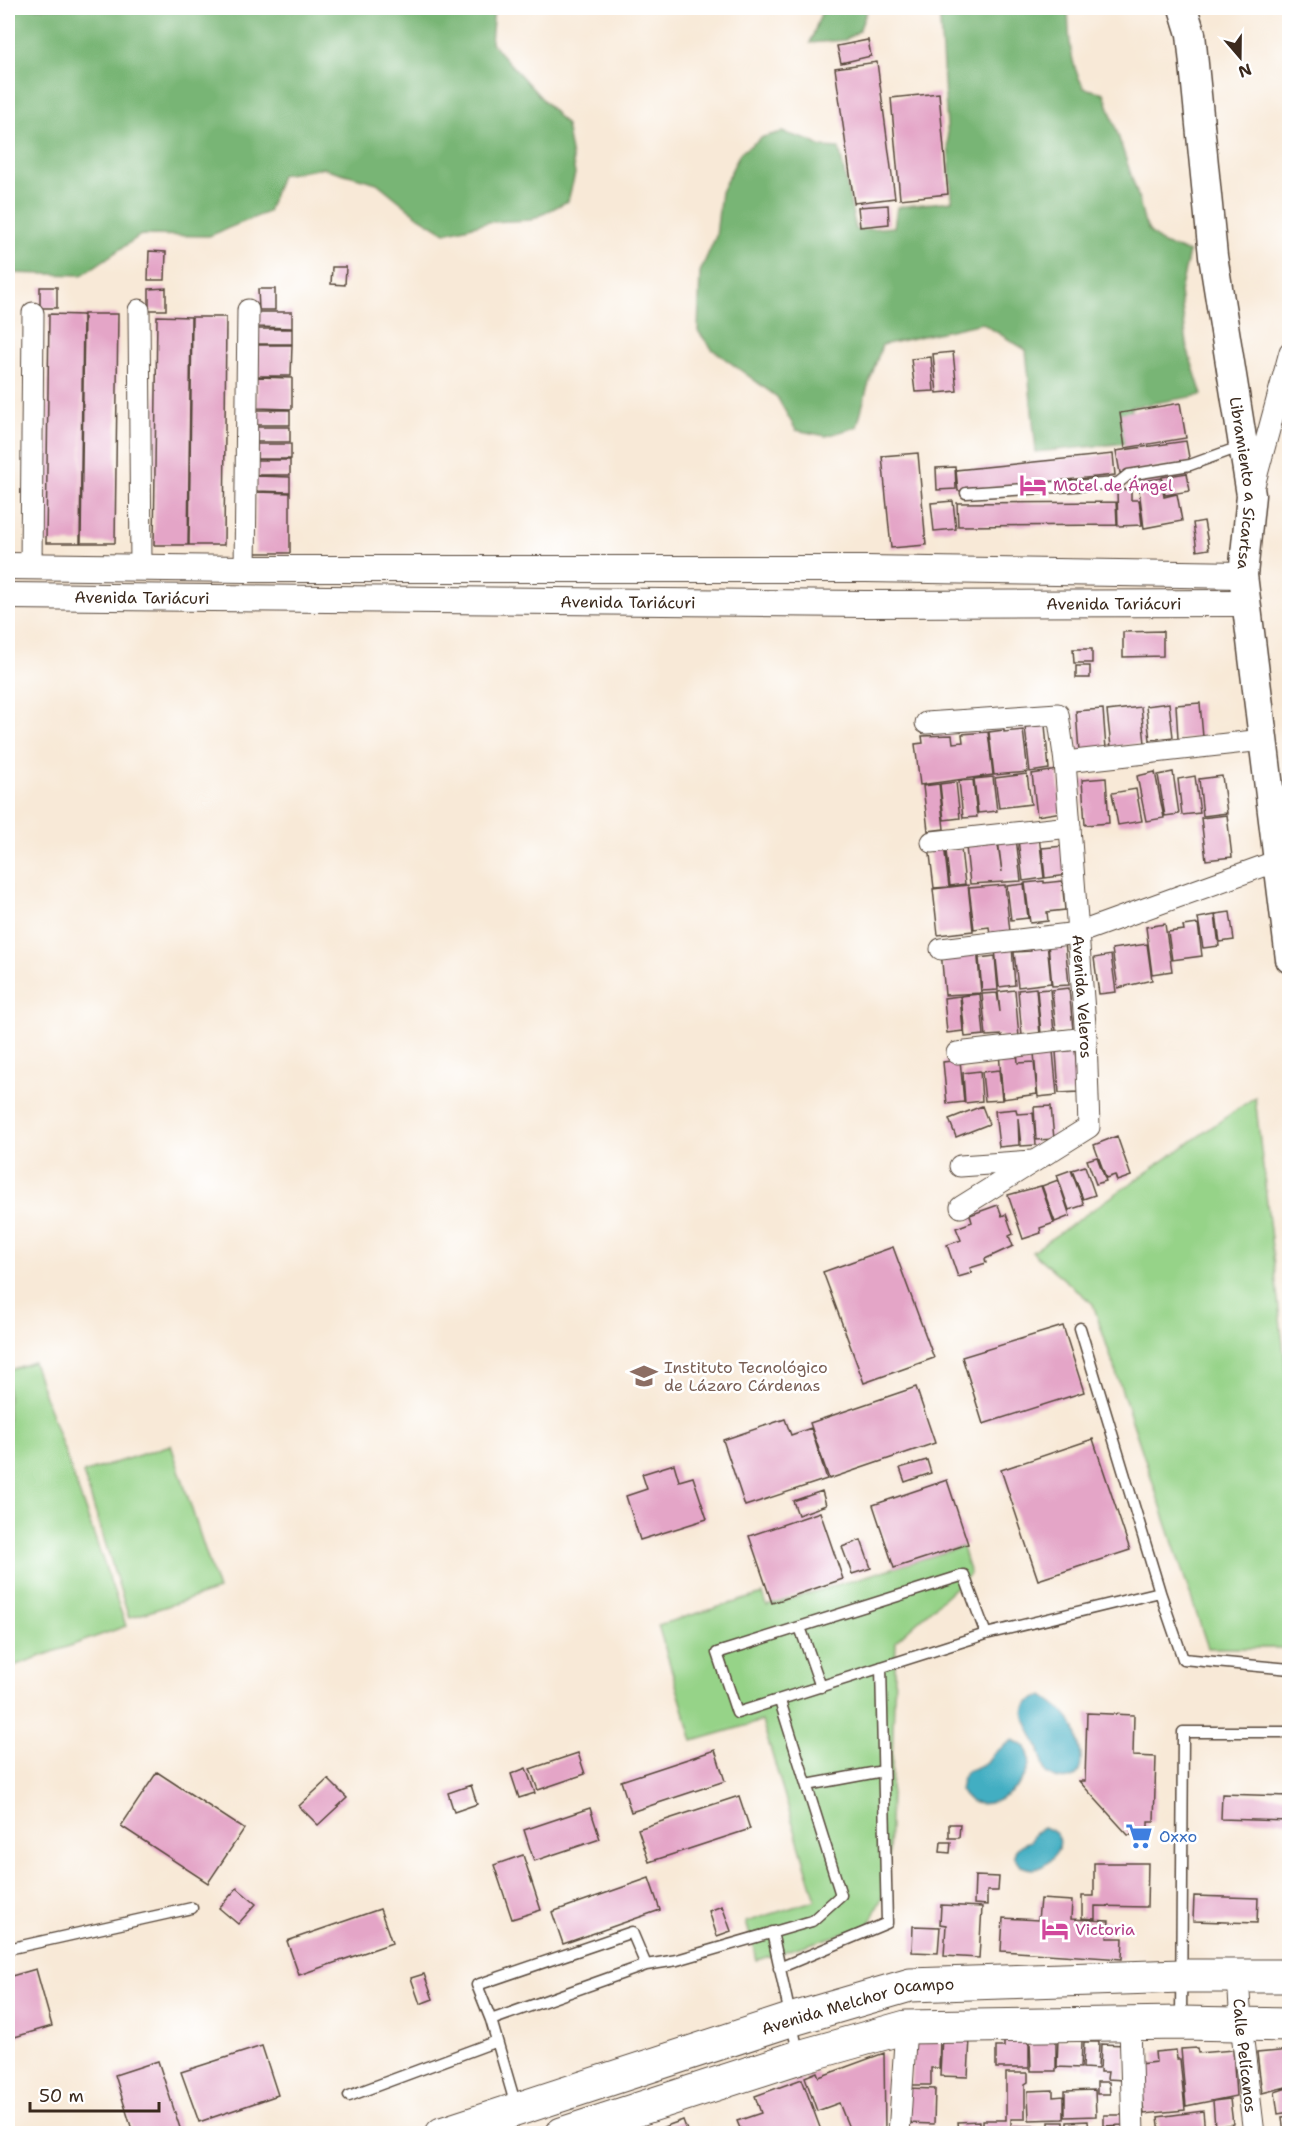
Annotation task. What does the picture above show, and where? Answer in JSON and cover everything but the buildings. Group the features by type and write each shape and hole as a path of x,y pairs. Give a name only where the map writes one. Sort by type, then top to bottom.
{"main road":[{"name":"Libramiento a Sicartsa","path":"1183,8 1191,34 1213,256 1251,495 1243,574 1290,959"},
{"name":"Avenida Melchor Ocampo","path":"442,2133 790,2020 910,1985 1182,1976 1290,1976"},
{"name":"Avenida Melchor Ocampo","path":"562,2133 799,2057 906,2027 1181,2023 1290,2025"}],"street":[{"path":"139,310 141,566"},
{"path":"245,569 248,310"},
{"path":"19,566 33,313"},
{"path":"1251,495 1290,352"},
{"name":"Avenida Tariácuri","path":"19,566 245,569 866,569 1243,574"},
{"path":"866,569 866,604"},
{"name":"Avenida Tariácuri","path":"8,596 866,604 1247,603"},
{"name":"Avenida Veleros","path":"926,723 1058,714 1065,762 1086,1038 1089,1127 961,1208"},
{"path":"1065,762 1263,740"},
{"path":"932,842 1070,827"},
{"path":"941,949 1078,933 1277,861"},
{"path":"957,1053 1086,1038"},
{"path":"960,1166 1036,1161"},
{"name":"Calle Pelícanos","path":"1238,1976 1241,2024 1254,2133"},
{"path":"1130,2024 1132,2133"},
{"path":"899,2133 906,2027"}],"lane":[{"path":"966,493 1118,483 1128,476 1190,465 1242,446"},
{"path":"1080,1328 1160,1592 1183,1659 1290,1669"},
{"path":"986,1634 964,1575 717,1653 737,1713 986,1634 1160,1592"},
{"path":"800,1627 821,1687"},
{"path":"779,1968 887,1923 881,1667"},
{"path":"491,2020 646,1965 677,1960 812,1921 841,1894 780,1701"},
{"path":"1181,2023 1183,1732 1290,1732"},
{"path":"807,1785 884,1771"},
{"path":"8,1949 192,1908"},
{"path":"517,2109 491,2020 477,1985 632,1932 646,1965"},
{"path":"772,1932 799,2057"},
{"path":"349,2096 497,2041"}],"green space":[{"path":"8,8 494,8 491,43 566,125 575,174 568,201 531,220 489,222 445,233 419,217 377,183 323,168 281,175 268,212 209,236 141,235 82,275 8,273"},
{"path":"823,8 868,8 859,31 845,40 810,43"},
{"path":"939,8 1068,8 1075,69 1084,88 1104,93 1144,221 1149,231 1163,244 1189,252 1180,292 1188,351 1202,395 1131,407 1137,442 1036,452 1026,350 982,323 882,345 857,427 826,436 796,430 777,397 712,349 698,331 700,272 716,236 721,192 740,153 763,137 782,132 811,141 821,147 839,148 856,230 894,227 897,207 952,201"},
{"path":"1255,1097 1289,1398 1289,1648 1208,1648 1093,1304 1032,1252"},
{"path":"33,1362 126,1626 8,1668 8,1371"},
{"path":"171,1445 218,1590 129,1618 83,1473"},
{"path":"962,1547 970,1574 896,1641 888,1885 868,1926 757,1960 746,1922 816,1900 762,1721 693,1741 658,1625 763,1594 767,1606"}],"water":[{"path":"1043,1696 1068,1717 1077,1735 1081,1758 1080,1769 1077,1774 1068,1779 1057,1778 1046,1773 1027,1723 1024,1710 1033,1700"},
{"path":"1013,1740 1026,1747 1029,1758 1026,1774 1021,1782 998,1800 980,1804 971,1802 960,1791 962,1779 967,1771 987,1763 993,1754"},
{"path":"1043,1827 1054,1832 1059,1838 1060,1843 1056,1853 1039,1868 1020,1866 1015,1857 1016,1850 1031,1841 1034,1834"}],"place":[{"name":"Motel de Ángel","path":"1033,485"},
{"name":"Instituto Tecnológico de Lázaro Cárdenas","path":"644,1376"},
{"name":"Oxxo","path":"1139,1836"},
{"name":"Victoria","path":"1055,1929"}]}
